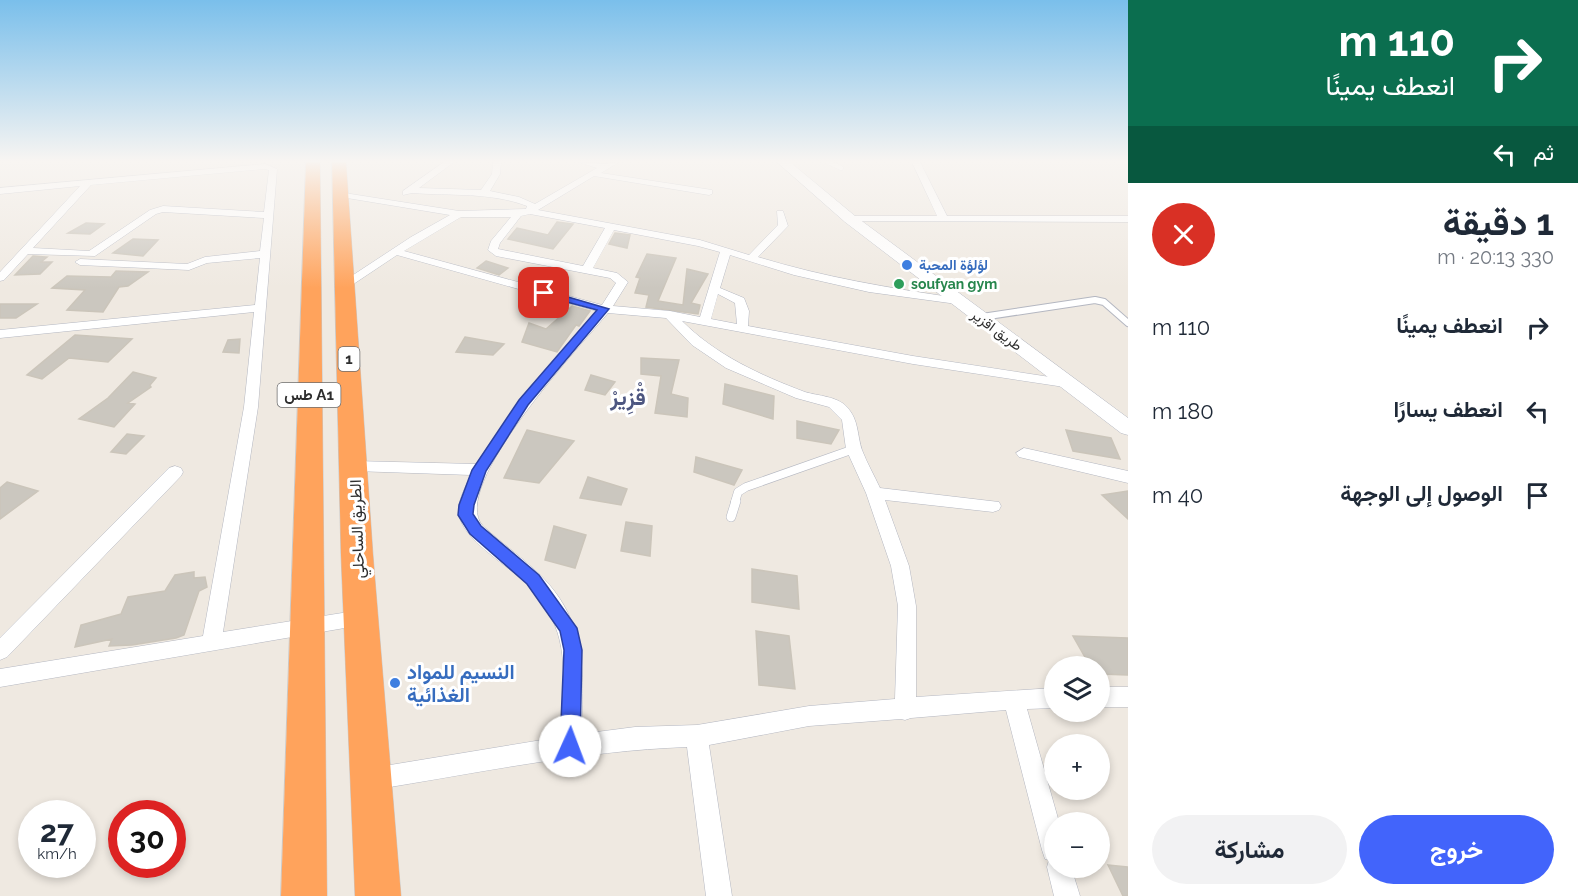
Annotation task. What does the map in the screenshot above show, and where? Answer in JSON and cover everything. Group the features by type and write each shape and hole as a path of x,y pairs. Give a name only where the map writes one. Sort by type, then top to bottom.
{"highway":[{"name":"طس A1","path":"304,896 312,204"},
{"name":"الطريق الساحلي","path":"341,204 361,618 378,896"}],"street":[{"path":"0,278 69,204"},
{"path":"211,644 251,407 269,204"},
{"path":"400,204 459,214 518,214 530,211 541,204"},
{"path":"529,204 532,206 530,211"},
{"name":"طريق اقزير","path":"832,204 957,301 1128,428"},
{"path":"936,204 943,218"},
{"path":"25,251 91,254 153,212 163,209 240,216 268,215"},
{"path":"530,211 612,225 726,250 798,273 869,289 957,301"},
{"path":"751,258 783,226 780,213"},
{"path":"345,285 459,214"},
{"path":"518,214 492,246 493,250 500,254 613,275 621,279 621,284 604,309 524,403 479,470 467,505 466,515 470,523 533,579 568,628 573,650 570,746"},
{"path":"850,219 1128,219"},
{"path":"586,270 612,225"},
{"path":"704,322 726,250"},
{"path":"396,252 604,309 670,315 913,360 1071,384"},
{"path":"80,262 189,267 206,260 264,254"},
{"path":"713,289 731,294 741,302 744,309 742,329"},
{"path":"0,334 260,308"},
{"path":"670,315 696,342 731,365 801,395 825,400 842,410 849,420 854,449 874,494 900,566 907,606 904,710"},
{"path":"1024,453 1128,477"},
{"path":"354,466 479,470"},
{"path":"0,651 175,472"},
{"path":"874,494 993,507"},
{"path":"0,678 361,618"},
{"path":"1110,697 1128,697"},
{"path":"372,779 570,746 635,738 697,736 809,716 1044,698"},
{"path":"1014,699 1044,812"},
{"path":"697,736 719,896"},
{"path":"1062,878 1067,896"}],"lane":[{"path":"980,318 1099,300 1128,323"},
{"path":"732,517 738,492 746,487 854,449"}],"building":[{"path":"557,222 573,224 553,249 508,239 517,228 548,235"},
{"path":"86,223 104,224 90,234 68,233"},
{"path":"615,233 630,235 627,248 609,244"},
{"path":"133,239 158,240 143,256 113,253"},
{"path":"647,254 676,258 658,301 683,305 687,269 708,274 691,303 700,305 698,314 646,307 649,295 635,293 640,278 636,277"},
{"path":"33,256 47,257 41,262 52,262 40,274 15,275"},
{"path":"486,261 508,268 499,275 477,268"},
{"path":"555,270 563,271 552,289 540,286"},
{"path":"116,271 148,272 128,286 119,287 103,312 67,310 85,290 52,288 67,276 111,277"},
{"path":"0,304 37,304 16,318 0,318"},
{"path":"572,306 590,311 579,326 576,325 557,352 522,342 529,323 546,329"},
{"path":"75,335 132,339 108,362 69,358 42,379 27,375"},
{"path":"465,337 504,344 493,355 456,352"},
{"path":"240,339 239,353 223,352 228,340"},
{"path":"641,358 679,360 671,394 688,398 687,417 655,413 661,376 641,374"},
{"path":"133,372 156,378 150,385 151,387 128,403 135,404 114,427 79,419 108,398"},
{"path":"591,375 615,382 605,395 585,390"},
{"path":"725,384 774,396 773,419 723,404"},
{"path":"797,421 839,430 831,444 797,438"},
{"path":"527,430 574,441 539,483 504,478"},
{"path":"1066,430 1111,438 1120,459 1073,451"},
{"path":"127,434 144,436 126,454 111,452"},
{"path":"696,457 742,470 734,485 694,472"},
{"path":"588,477 627,489 621,505 580,498"},
{"path":"7,482 38,491 0,519 0,488"},
{"path":"1128,491 1128,519 1102,495"},
{"path":"626,522 652,526 650,556 621,551"},
{"path":"554,526 586,535 575,568 545,560"},
{"path":"752,569 797,576 799,609 752,602"},
{"path":"194,572 194,578 205,577 207,587 199,591 184,635 132,645 109,646 112,639 75,647 81,625 121,614 128,597 165,591 175,575"},
{"path":"756,631 789,636 795,689 759,685"},
{"path":"1073,636 1128,638 1128,675 1110,674 1110,656 1084,656"},
{"path":"1110,865 1128,867 1128,896 1123,896"}],"place":[{"name":"لؤلؤة المحبة","path":"907,265"},
{"name":"soufyan gym","path":"899,284"},
{"name":"النسيم للمواد الغذائية","path":"395,683"}],"district":[{"name":"قْزِيرْ","path":"628,397"}],"route":[{"path":"544,293 604,309 524,403 479,470 467,505 466,515 476,530 533,579 568,628 573,650 570,746"}]}
